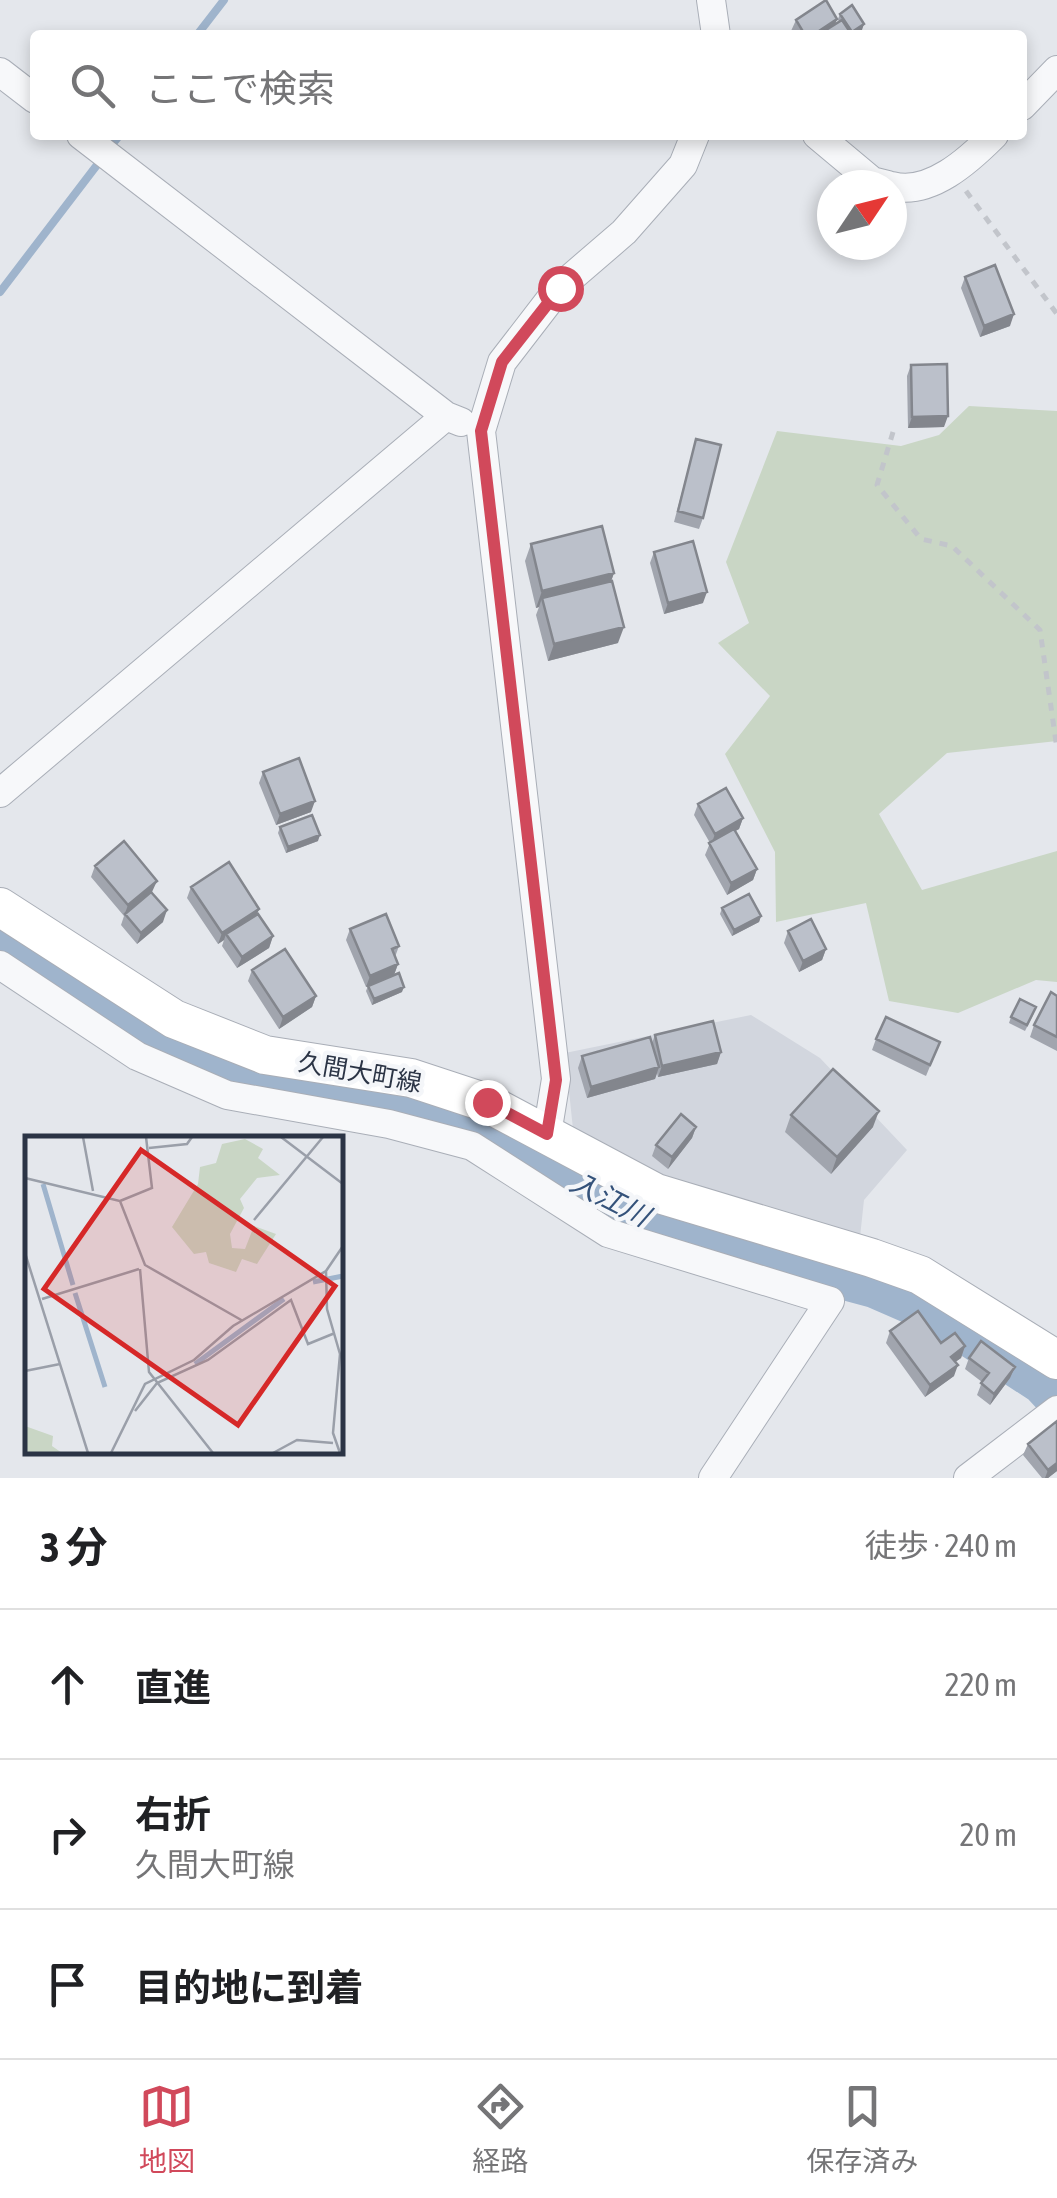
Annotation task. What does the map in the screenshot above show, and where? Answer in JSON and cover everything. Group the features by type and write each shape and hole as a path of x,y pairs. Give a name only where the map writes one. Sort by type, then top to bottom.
{"main road":[{"name":"久間大町線","path":"0,908 174,1019 264,1055 411,1078 487,1102 656,1193 920,1275 1057,1360"}],"street":[{"path":"710,0 715,30"},
{"path":"1027,101 1057,70"},
{"path":"0,72 30,95"},
{"path":"88,140 446,416 481,431"},
{"path":"547,1134 556,1080 481,431 502,362 560,288 624,232 683,165 693,140"},
{"path":"823,140 859,170"},
{"path":"907,190 953,172 988,140"},
{"path":"0,794 446,416"},
{"path":"0,965 137,1056 226,1094 389,1124 472,1146 608,1232 830,1301 713,1478"},
{"path":"968,1478 1056,1411"}],"path":[{"path":"953,172 1057,314"},
{"path":"893,432 878,485 921,540 952,546 1040,630 1057,748"}],"shaded area":[{"path":"751,1015 820,1058 907,1150 864,1200 860,1237 667,1185 573,1129 565,1053"}],"green space":[{"path":"969,406 1057,411 1057,741 947,753 879,814 922,890 1057,851 1057,982 1036,980 958,1013 889,1001 866,903 776,922 775,852 725,754 770,696 718,643 749,623 726,562 777,431 901,446 939,435"}],"building":[{"path":"826,0 837,19 820,30 802,30 796,20"},
{"path":"852,5 864,24 851,30 840,14"},
{"path":"842,20 849,30 826,30"},
{"path":"995,265 1014,314 984,326 965,277"},
{"path":"947,364 948,416 912,417 911,365"},
{"path":"696,439 721,445 703,518 678,511"},
{"path":"602,526 614,573 542,591 531,544"},
{"path":"693,541 707,592 668,603 654,552"},
{"path":"612,581 624,627 554,644 542,598"},
{"path":"299,758 315,801 280,814 263,772"},
{"path":"726,788 743,818 715,834 698,804"},
{"path":"312,815 320,835 288,847 280,827"},
{"path":"734,829 757,869 731,883 709,843"},
{"path":"124,841 157,881 128,905 95,866"},
{"path":"229,862 259,909 222,933 191,887"},
{"path":"151,892 167,910 141,933 125,914"},
{"path":"749,894 761,916 734,930 722,908"},
{"path":"258,914 273,936 242,957 226,934"},
{"path":"386,914 399,946 392,949 398,964 370,976 350,929"},
{"path":"811,919 826,949 803,961 788,931"},
{"path":"285,949 316,996 283,1017 252,970"},
{"path":"399,973 404,987 374,999 368,986"},
{"path":"1051,992 1057,996 1057,1037 1034,1025"},
{"path":"1020,999 1036,1007 1027,1025 1011,1017"},
{"path":"886,1017 940,1042 930,1065 876,1039"},
{"path":"713,1021 721,1052 662,1066 655,1035"},
{"path":"650,1037 659,1067 591,1087 582,1056"},
{"path":"833,1069 879,1111 837,1157 791,1115"},
{"path":"681,1114 696,1127 672,1157 656,1145"},
{"path":"918,1311 941,1343 955,1333 965,1346 951,1357 958,1365 930,1385 890,1331"},
{"path":"981,1341 1015,1367 994,1394 981,1383 989,1373 969,1358"},
{"path":"1057,1421 1057,1463 1048,1470 1028,1444"}],"waterway":[{"path":"201,30 224,0"},
{"path":"0,292 97,165"},
{"name":"入江川","path":"0,937 135,1029 242,1077 403,1098 478,1125 588,1190 674,1230 875,1284 937,1311 1044,1381 1057,1395"}],"route":[{"path":"487,1102 547,1134 556,1080 481,431 502,362 560,288"}]}
